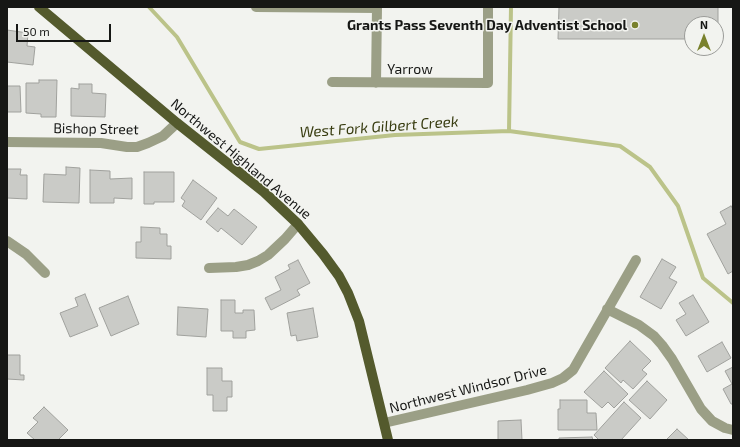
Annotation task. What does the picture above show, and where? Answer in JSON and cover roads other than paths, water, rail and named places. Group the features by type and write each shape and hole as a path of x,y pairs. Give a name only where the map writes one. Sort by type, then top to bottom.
{"main road":[{"name":"Northwest Highland Avenue","path":"39,7 178,123 264,192 298,224 333,267 348,293 359,321 388,440"}],"street":[{"path":"256,7 377,8 376,83"},
{"name":"Yarrow","path":"332,82 488,83 488,7"},
{"name":"Bishop Street","path":"7,142 101,142 127,147 137,147 163,136 178,123"},
{"path":"209,268 236,267 248,265 258,261 268,255 298,224"},
{"path":"7,241 26,254 45,273"},
{"name":"Northwest Windsor Drive","path":"384,424 527,390 552,383 563,378 572,370 636,260"},
{"path":"607,309 639,325 654,336 672,359 700,409 712,421 725,428 733,430"}],"waterway":[{"name":"West Fork Gilbert Creek","path":"149,7 177,37 240,142 259,149 395,135 509,131 620,146 650,167 678,206 703,278 733,303"},
{"path":"509,131 511,7"}],"place":[{"name":"Grants Pass Seventh Day Adventist School","path":"635,25"}]}
